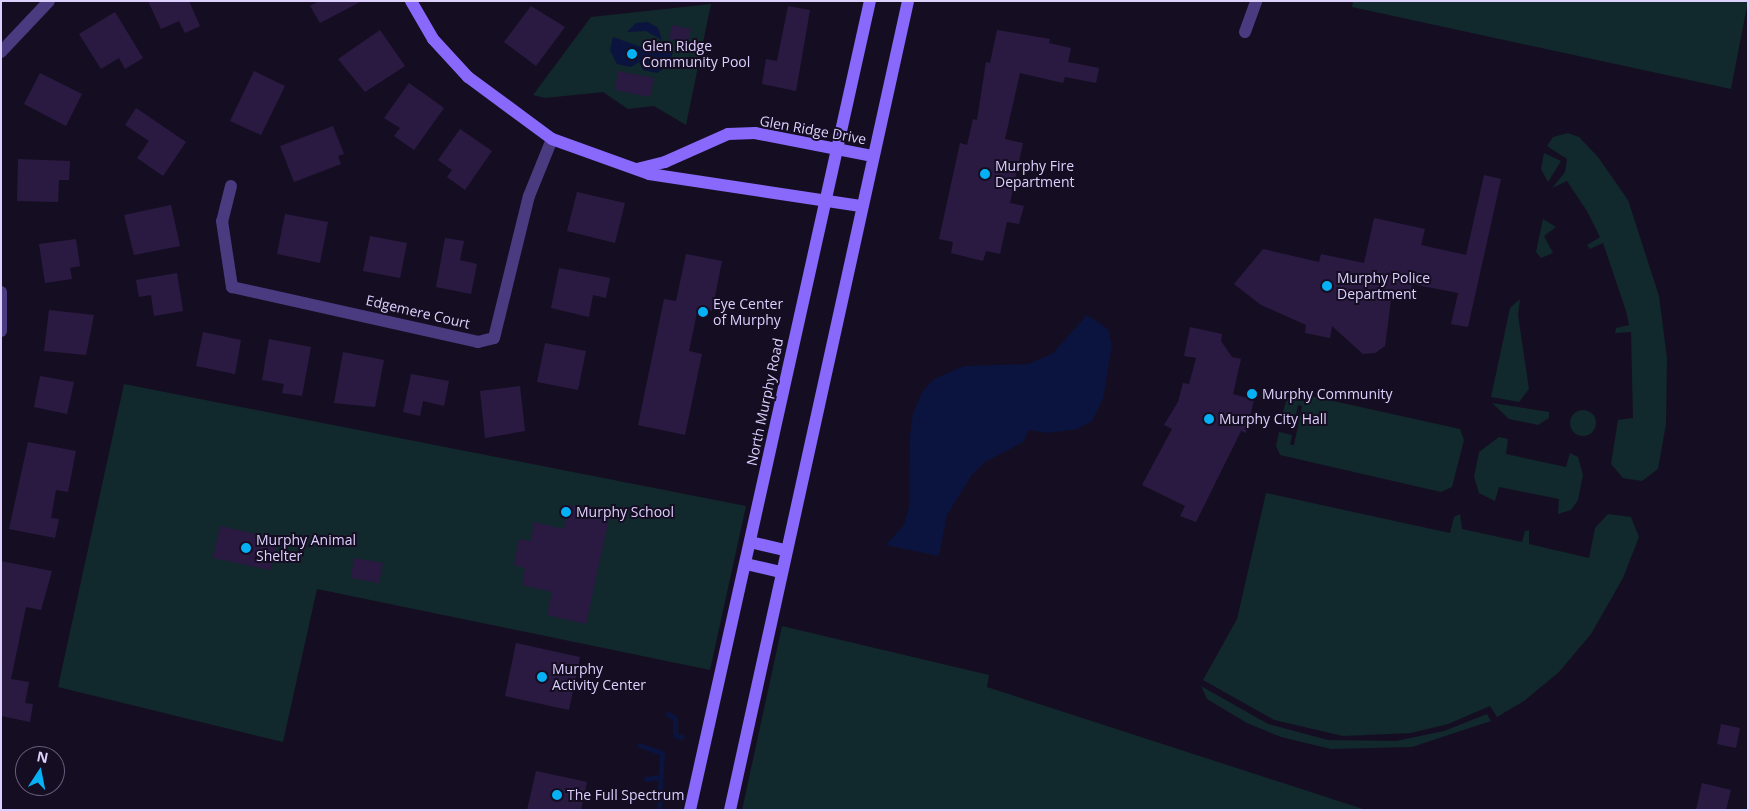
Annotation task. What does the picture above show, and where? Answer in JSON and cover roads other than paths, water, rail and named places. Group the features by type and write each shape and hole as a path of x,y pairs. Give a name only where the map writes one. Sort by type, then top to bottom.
{"main road":[{"path":"411,1 433,38 468,77 552,139 635,169 824,197 861,206"},
{"name":"North Murphy Road","path":"690,810 746,564 824,197 870,1"},
{"path":"730,810 872,156 908,1"},
{"name":"Glen Ridge Drive","path":"635,169 665,162 728,134 755,134 872,156"},
{"path":"750,542 786,550"},
{"path":"746,564 781,572"}],"street":[{"path":"1,52 49,1"},
{"path":"1245,32 1256,1"},
{"name":"Edgemere Court","path":"231,186 222,221 232,287 478,342 494,338 529,196 552,139"},
{"path":"1,292 1,331"}],"waterway":[{"path":"668,714 675,718 675,735 682,737"},
{"path":"639,745 662,753 659,810"},
{"path":"646,779 661,777"}],"place":[{"name":"Glen Ridge Community Pool","path":"632,54"},
{"name":"Murphy Fire Department","path":"985,174"},
{"name":"Murphy Police Department","path":"1327,286"},
{"name":"Eye Center of Murphy","path":"703,312"},
{"name":"Murphy Community","path":"1252,394"},
{"name":"Murphy City Hall","path":"1209,419"},
{"name":"Murphy School","path":"566,512"},
{"name":"Murphy Animal Shelter","path":"246,548"},
{"name":"Murphy Activity Center","path":"542,677"},
{"name":"The Full Spectrum","path":"557,795"}]}
